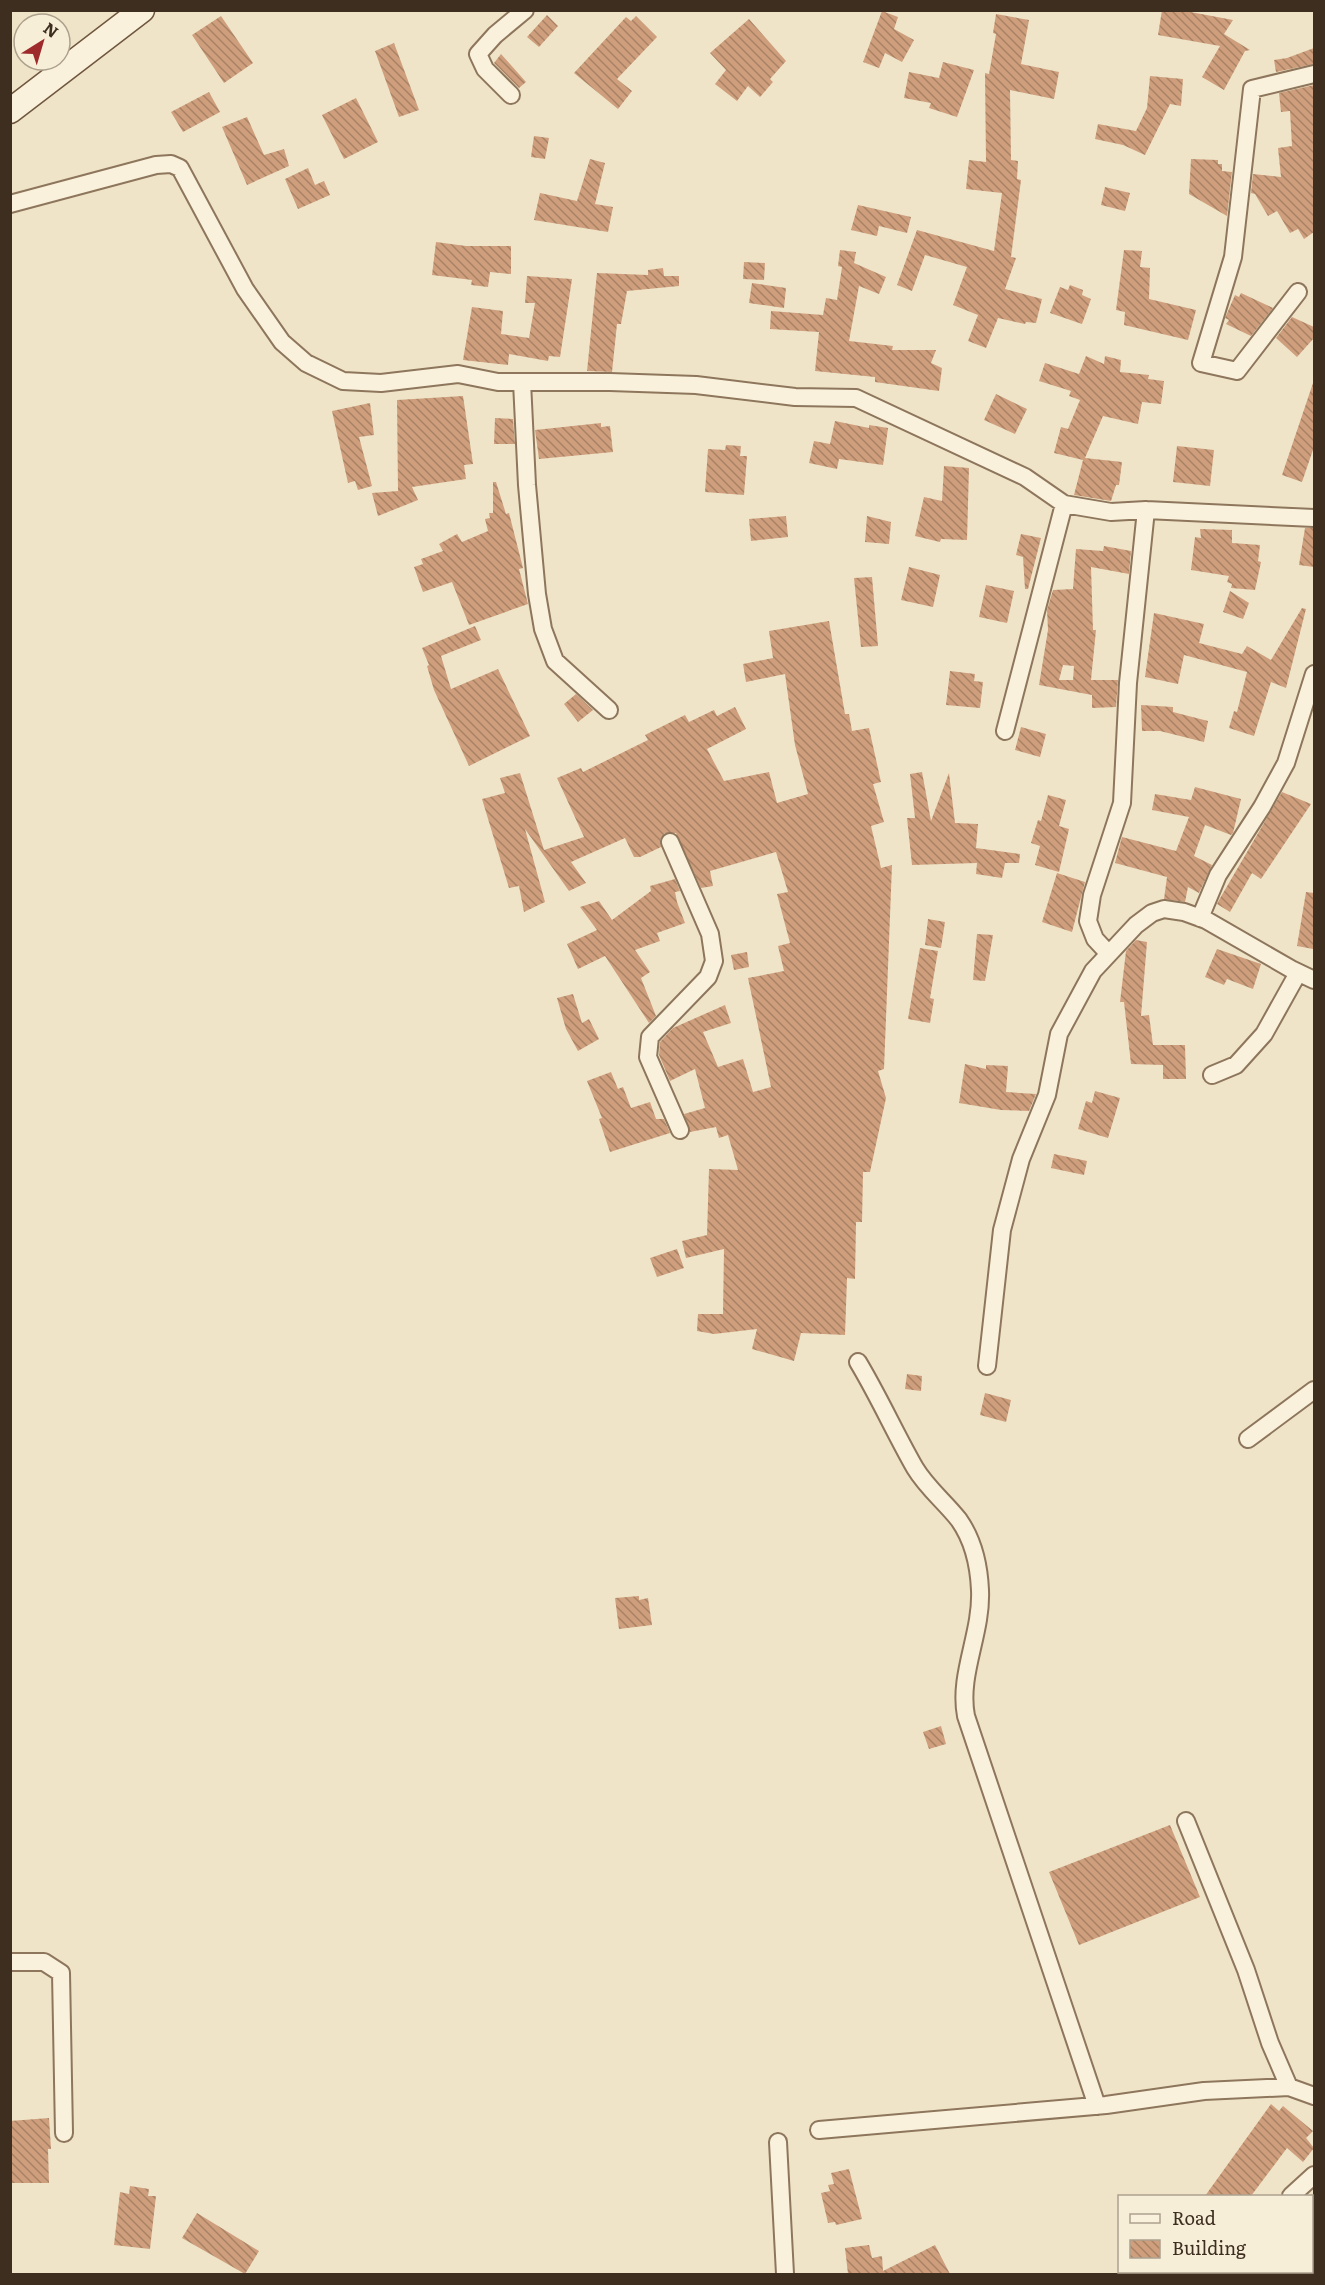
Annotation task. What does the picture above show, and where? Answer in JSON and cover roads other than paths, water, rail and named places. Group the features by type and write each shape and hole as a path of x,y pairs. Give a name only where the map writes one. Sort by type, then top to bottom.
{"street":[{"path":"10,111 142,10"},
{"path":"511,95 485,69 478,54 495,35 525,10"},
{"path":"1298,292 1237,371 1201,363 1233,257 1252,89 1314,74"},
{"path":"10,204 156,165 171,164 180,168 245,289 282,342 306,363 343,381 381,383 458,374 498,382 696,385 795,398 856,398 1025,477 1064,504 1111,512 1146,510 1314,518"},
{"path":"522,382 527,486 537,594 543,629 555,661 609,710"},
{"path":"1005,731 1064,504"},
{"path":"1109,954 1095,939 1088,921 1092,896 1122,803 1128,683 1146,510"},
{"path":"1200,918 1218,875 1262,807 1286,764 1314,674"},
{"path":"670,842 710,934 714,961 708,977 650,1037 648,1057 680,1130"},
{"path":"987,1366 1002,1230 1022,1159 1047,1095 1059,1034 1093,971 1152,913 1164,909 1200,918 1314,980"},
{"path":"1212,1075 1236,1065 1264,1034 1298,973"},
{"path":"858,1362 915,1468 931,1492 960,1522 976,1558 980,1592 972,1661 964,1678 962,1697 966,1716 1096,2106"},
{"path":"1248,1439 1314,1390"},
{"path":"1186,1821 1246,1970 1270,2043 1289,2087"},
{"path":"10,1962 44,1962 61,1974 64,2133"},
{"path":"819,2130 1096,2106 1204,2091 1289,2087 1314,2096"},
{"path":"778,2142 785,2274"},
{"path":"1292,2195 1314,2175"}]}
